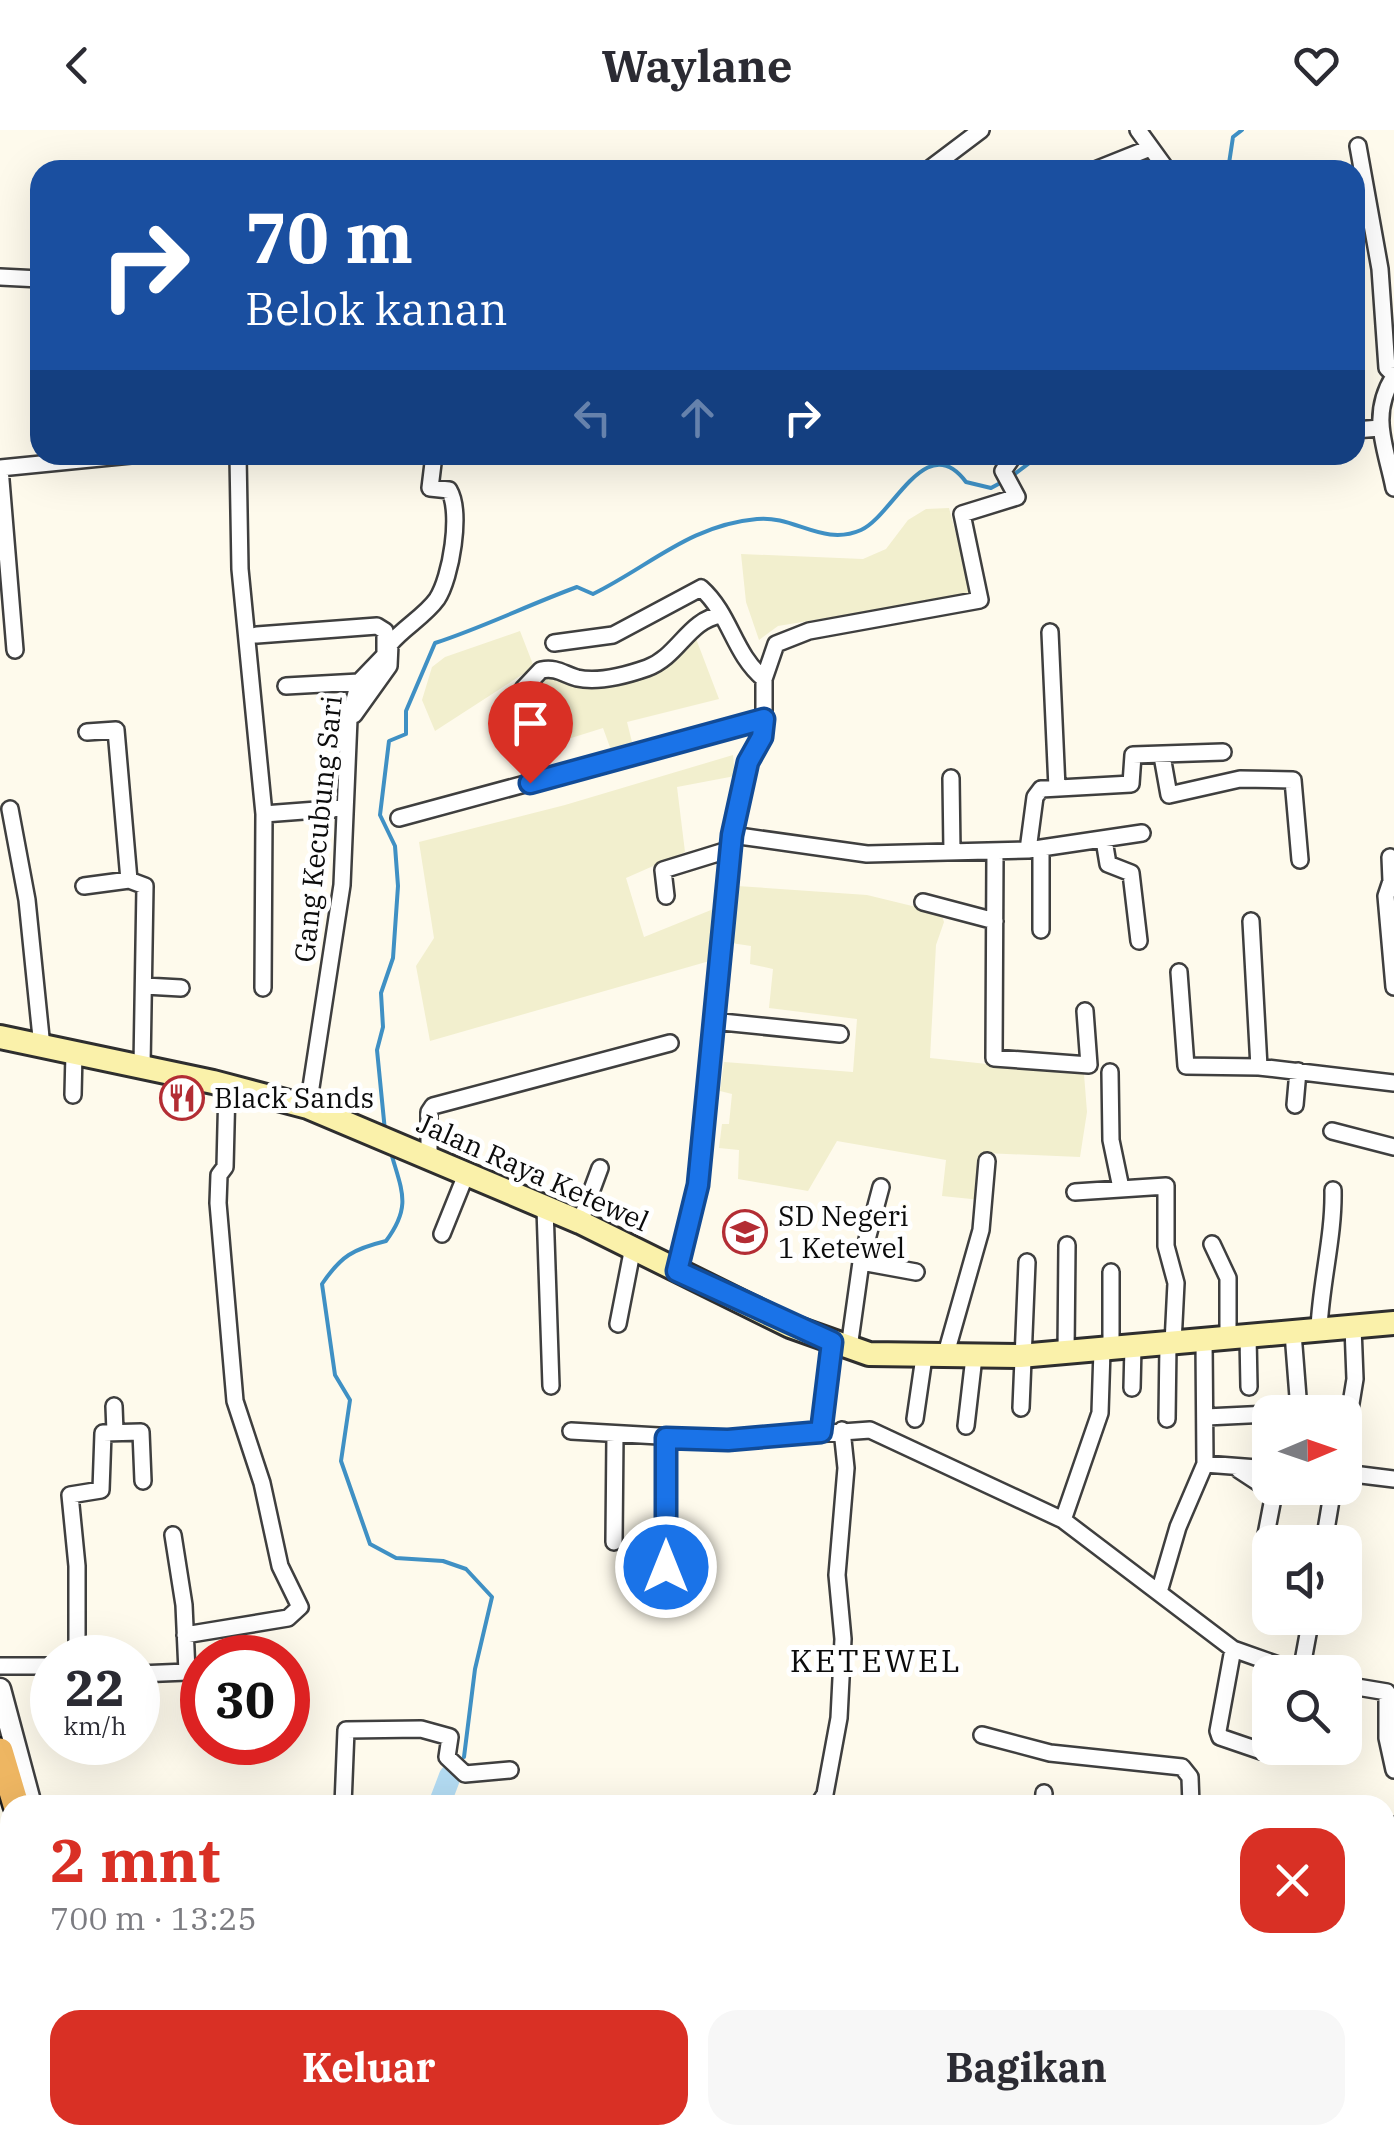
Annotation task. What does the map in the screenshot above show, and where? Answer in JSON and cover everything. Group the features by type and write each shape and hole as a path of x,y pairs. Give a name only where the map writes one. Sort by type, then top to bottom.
{"highway":[{"path":"0,1750 13,1795"}],"main road":[{"name":"Jalan Raya Ketewel","path":"0,1037 142,1066 308,1107 428,1162 580,1222 840,1345 935,1357 1020,1356 1394,1323"}],"street":[{"path":"942,160 982,130"},
{"path":"1138,130 1159,160"},
{"path":"1358,146 1361,160"},
{"path":"1120,160 1150,148"},
{"path":"1365,185 1380,268 1388,368 1394,376 1384,394 1380,428 1394,488"},
{"path":"0,277 30,278"},
{"path":"1365,429 1380,428"},
{"path":"15,650 0,468 30,465"},
{"path":"238,465 240,569 264,814 263,988"},
{"path":"349,719 390,666 390,644 436,601 447,577 454,503 452,492 428,484 432,465"},
{"path":"677,1271 698,1185 731,842 748,762 762,737 764,679 773,650 786,638 977,602 981,594 962,514 967,509 1017,498 1007,477 1011,465"},
{"path":"554,643 612,635 696,588 706,592 736,638 740,656 764,679"},
{"path":"552,743 523,690 540,670 561,669 572,677 594,680 648,668 682,644 698,621 721,615"},
{"name":"Gang Kecubung Sari","path":"258,636 382,627 384,656 359,682 349,719 342,886 308,1107"},
{"path":"1050,632 1057,788"},
{"path":"286,686 359,682"},
{"path":"399,818 764,719"},
{"path":"86,732 116,730 128,880"},
{"path":"1041,930 1035,849 1036,793 1130,784 1132,756 1223,752"},
{"path":"1162,756 1169,796 1240,779 1293,780 1300,860"},
{"path":"950,778 952,852"},
{"path":"264,814 343,808"},
{"path":"10,809 32,938 42,1047"},
{"path":"666,896 663,870 731,842 856,853 995,852 1142,832"},
{"path":"1104,840 1108,864 1131,873 1139,941"},
{"path":"995,852 997,1060 1089,1065 1086,1011"},
{"path":"1390,858 1391,881 1386,896 1394,986"},
{"path":"84,886 128,880 145,886 142,1066"},
{"path":"923,902 995,921"},
{"path":"1250,921 1259,1067"},
{"path":"1179,972 1186,1066 1259,1067 1394,1083"},
{"path":"145,986 181,988"},
{"path":"712,1021 840,1034"},
{"path":"428,1162 429,1112 433,1106 670,1044"},
{"path":"74,1052 74,1094"},
{"path":"1295,1106 1298,1071"},
{"path":"1110,1072 1111,1140 1121,1188"},
{"path":"185,1634 288,1618 300,1607 280,1566 262,1483 235,1400 218,1203 219,1176 226,1167 227,1086"},
{"path":"1332,1130 1394,1146"},
{"path":"914,1419 981,1230 987,1161"},
{"path":"580,1222 600,1168"},
{"path":"442,1234 464,1177"},
{"path":"1076,1192 1166,1186 1166,1246 1176,1283 1167,1418"},
{"path":"821,1432 881,1187"},
{"path":"1319,1328 1322,1276 1334,1223 1333,1190"},
{"path":"545,1208 551,1386"},
{"path":"1159,1592 1178,1527 1205,1464 1206,1416 1227,1338 1228,1278 1212,1244"},
{"path":"1066,1353 1068,1246"},
{"path":"618,1324 633,1247"},
{"path":"862,1262 916,1272"},
{"path":"1021,1408 1020,1356 1027,1262"},
{"path":"1063,1520 1100,1413 1115,1349 1111,1272"},
{"path":"1352,1328 1352,1395"},
{"path":"1293,1332 1298,1395"},
{"path":"1227,1338 1249,1387"},
{"path":"1115,1349 1132,1388"},
{"path":"966,1426 974,1357"},
{"path":"114,1406 115,1432"},
{"path":"1206,1416 1252,1415"},
{"path":"824,1795 839,1718 843,1640 837,1574 846,1468 842,1430"},
{"path":"571,1431 728,1440 870,1430 1063,1520 1233,1649 1252,1656"},
{"path":"77,1635 77,1566 70,1498 100,1491 102,1434 141,1432 143,1481"},
{"path":"614,1542 615,1434"},
{"path":"666,1438 666,1567"},
{"path":"1205,1464 1252,1470"},
{"path":"1239,1470 1274,1493 1268,1525"},
{"path":"1362,1475 1394,1479"},
{"path":"160,1674 186,1674 172,1534"},
{"path":"1233,1649 1218,1731 1220,1737 1252,1748"},
{"path":"0,1666 30,1666"},
{"path":"1362,1688 1387,1692 1387,1738 1394,1770"},
{"path":"0,1689 28,1795"},
{"path":"343,1795 346,1730 421,1729 450,1737 448,1758 465,1774 510,1770"},
{"path":"982,1734 1050,1753 1182,1767 1190,1778 1191,1795"}],"shaded area":[{"path":"949,508 972,594 778,626 759,640 746,602 741,554 863,559 886,549 908,520 926,509"},
{"path":"520,631 534,667 435,731 422,700 432,667 445,657"},
{"path":"695,636 719,699 627,722 632,742 611,750 603,728 552,744 533,688 541,677 653,669 678,658"},
{"path":"733,755 735,776 677,787 685,852 626,878 644,937 716,908 713,960 430,1041 416,966 434,938 419,842 565,805"},
{"path":"737,886 867,895 941,913 944,922 936,945 930,1058 1084,1074 1087,1112 1080,1157 984,1153 981,1200 942,1196 946,1160 837,1141 808,1191 738,1179 739,1150 719,1148 722,1124 729,1124 732,1094 720,1091 724,1062 853,1072 857,1019 769,1008 773,969 750,964 751,946 731,943"}],"waterway":[{"path":"1230,160 1233,137 1242,130"},
{"path":"385,1131 377,1050 383,1027 381,993 393,958 398,886 395,846 380,815 389,741 406,734 406,711 435,643 577,587 593,594 711,529 771,519 821,533 847,534 873,522 910,481 937,465 951,468 966,482 991,488 1004,481"},
{"path":"1012,476 1027,465"},
{"path":"390,1149 401,1187 400,1217 386,1241 342,1260 322,1284 335,1375 350,1400 341,1461 370,1544 396,1558 443,1561 466,1569 492,1597 475,1669 464,1757"},
{"path":"443,1795 450,1776"}],"place":[{"name":"Black Sands","path":"182,1098"},
{"name":"SD Negeri 1 Ketewel","path":"745,1232"}],"district":[{"name":"KETEWEL","path":"876,1661"}],"route":[{"path":"530,783 764,719 762,737 748,762 732,835 706,1066 698,1185 677,1271 832,1342 821,1432 728,1440 666,1438 666,1567"}]}
